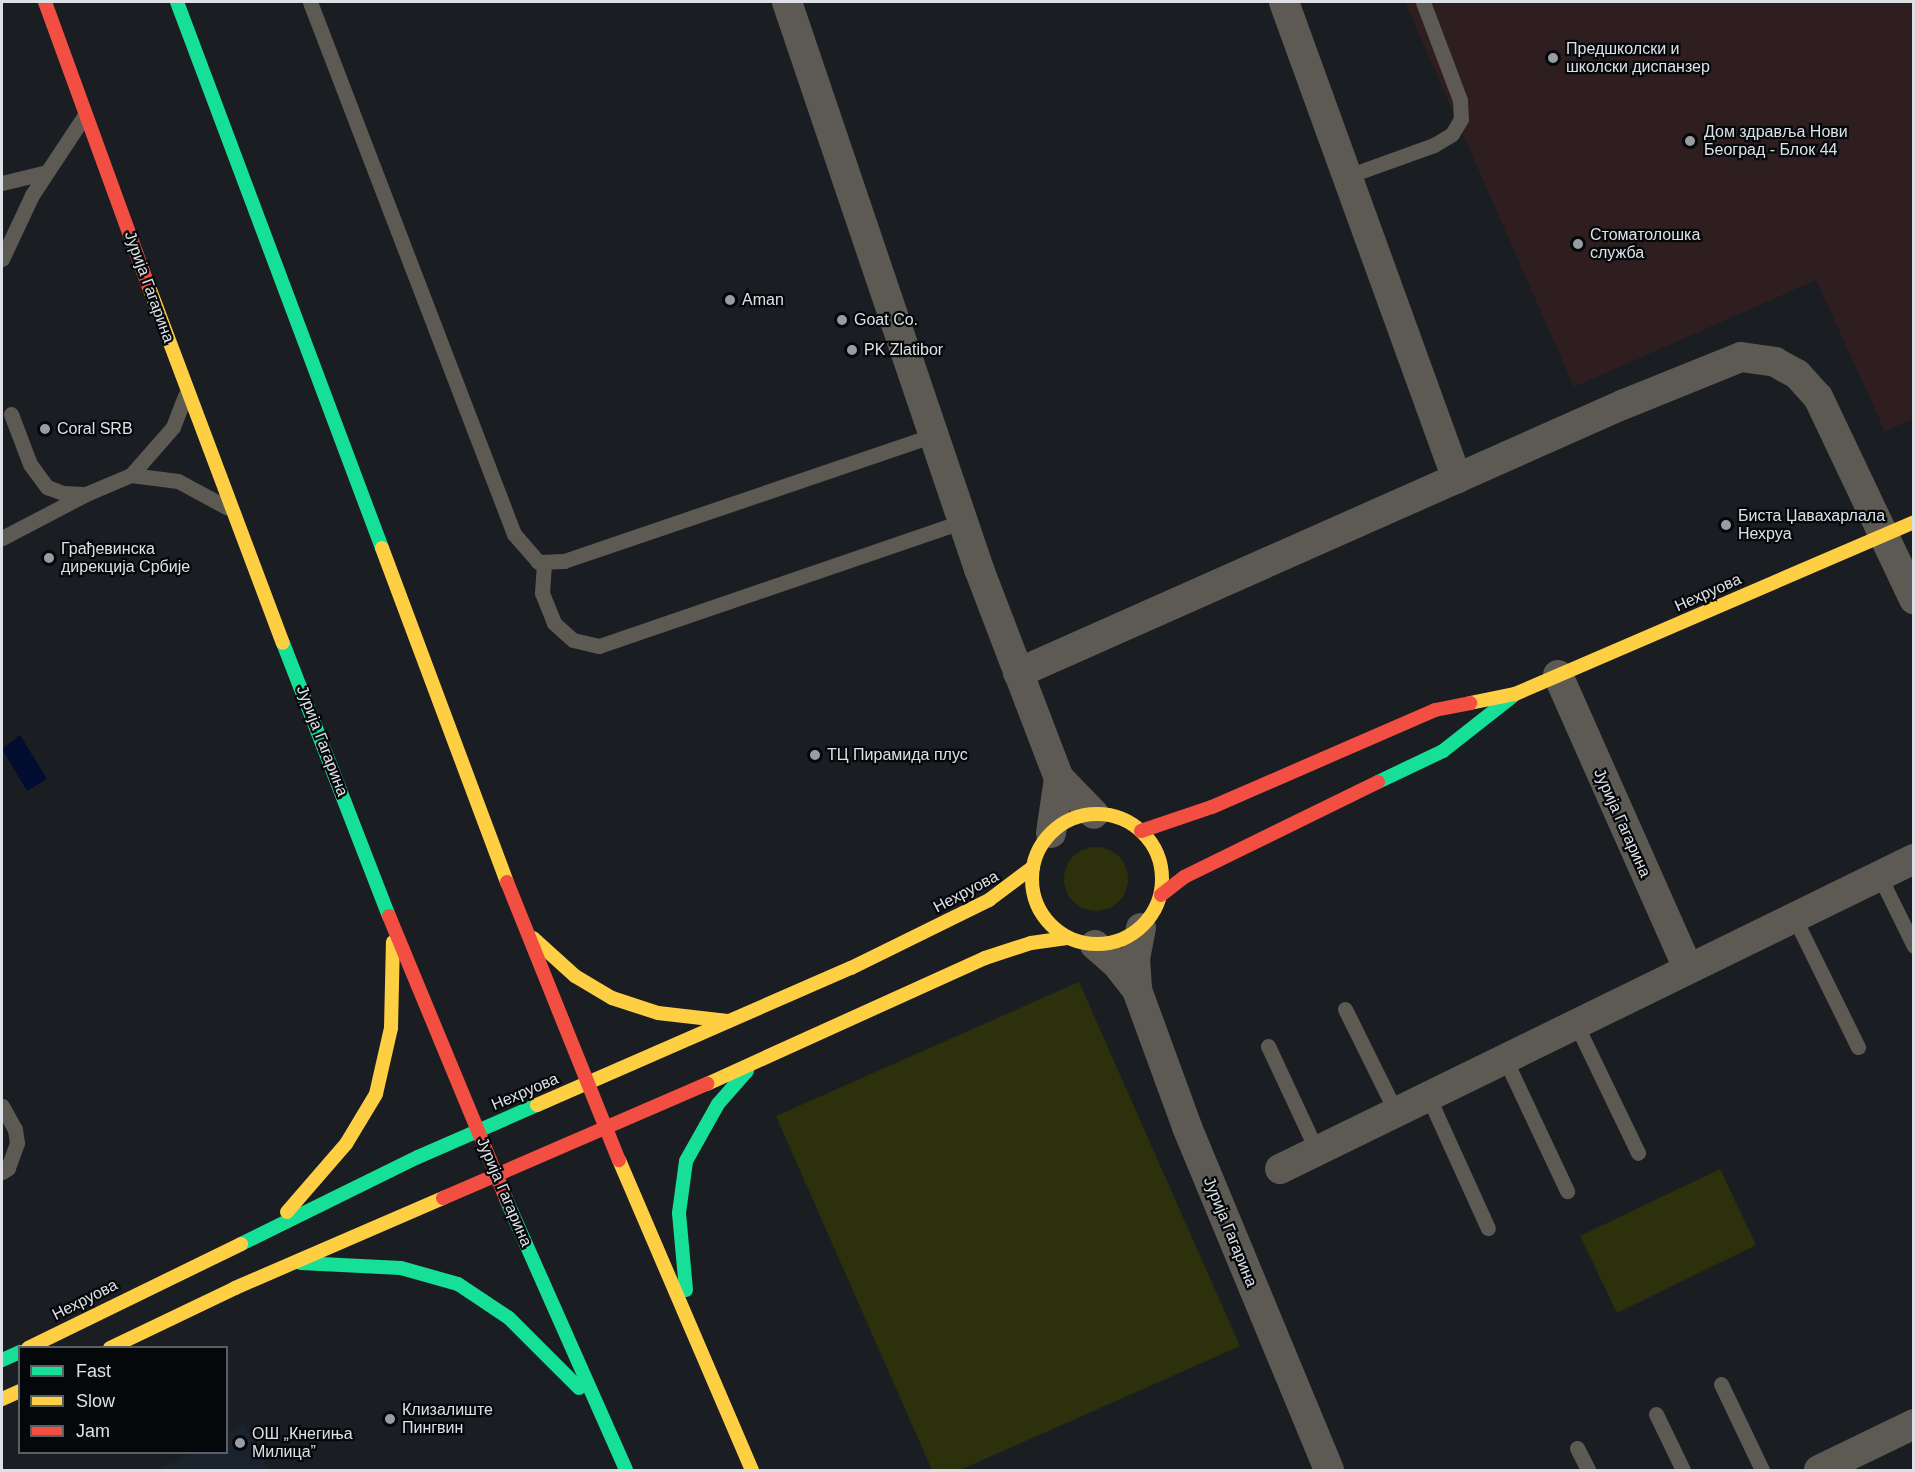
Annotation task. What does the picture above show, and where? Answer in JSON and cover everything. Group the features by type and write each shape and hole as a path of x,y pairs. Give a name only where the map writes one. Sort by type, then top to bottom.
{"main road":[{"name":"Јурија Гагарина","path":"45,2 231,510 393,922 494,1173 626,1470"},
{"path":"177,2 525,930 605,1129 752,1470"},
{"name":"Нехруова","path":"1141,831 1212,807 1435,710 1515,694 1914,522"},
{"name":"Нехруова","path":"1161,895 1184,877 1443,751 1515,694"},
{"path":"112,1346 293,1262 494,1173 605,1129 752,1065 985,958 1031,943 1067,938 1095,945 1120,941 1141,928 1161,895 1160,860 1141,831 1114,816 1094,814 1071,819 1051,833 1033,867 1038,908 1067,938"},
{"name":"Нехруова","path":"30,1346 275,1225 478,1130 732,1022 989,900 1033,867"},
{"path":"275,1225 346,1144 376,1094 391,1028 393,922"},
{"path":"525,930 575,976 612,998 658,1013 732,1022"},
{"path":"702,1356 686,1290 680,1244 681,1185 686,1161 700,1131 752,1065"},
{"path":"293,1262 401,1268 458,1284 509,1318 556,1362 598,1410"},
{"path":"2,1360 18,1353"},
{"path":"2,1399 18,1391"}],"street":[{"path":"787,2 932,436 1018,673 1059,778 1094,814"},
{"path":"1287,2 1457,479"},
{"path":"1018,673 1688,376 1741,357 1775,362 1797,375 1818,397 1914,599"},
{"name":"Јурија Гагарина","path":"1558,675 1688,969"},
{"path":"1051,833 1059,778"},
{"path":"1280,1169 1914,858"},
{"name":"Јурија Гагарина","path":"1141,928 1135,958 1137,990 1187,1126 1329,1470"},
{"name":"Јурија Гагарина","path":"1095,945 1116,963 1137,990"},
{"path":"1828,1469 1914,1424"}],"lane":[{"path":"310,2 514,534 532,558 544,564 564,561 932,436"},
{"path":"1348,176 1434,145 1452,134 1461,119 1460,100 1423,2"},
{"path":"2,259 47,172 85,115"},
{"path":"2,183 47,172"},
{"path":"2,538 86,494 131,475 173,427 187,391"},
{"path":"11,414 30,464 47,487 63,493 86,494"},
{"path":"131,475 178,481 231,510"},
{"path":"544,564 542,593 554,623 573,640 599,646 962,522"},
{"path":"1879,875 1914,946"},
{"path":"1794,917 1858,1047"},
{"path":"1345,1009 1396,1112"},
{"path":"1576,1024 1638,1153"},
{"path":"1268,1046 1317,1151"},
{"path":"1505,1059 1567,1191"},
{"path":"1428,1096 1488,1228"},
{"path":"2,1106 15,1129 17,1143 8,1168 2,1172"},
{"path":"1721,1384 1762,1470"},
{"path":"1656,1414 1683,1470"},
{"path":"1577,1448 1588,1470"}],"shaded area":[{"name":"Дом здравља Нови Београд - Блок 44","path":"1405,2 1913,2 1913,419 1885,431 1816,280 1574,387"},
{"name":"ОШ „Кнегиња Милица”","path":"244,1424 269,1470 157,1470 189,1454 228,1454 228,1432"}],"green space":[{"path":"1090,847 1102,847 1119,856 1126,867 1128,879 1126,891 1119,902 1102,911 1090,911 1078,906 1069,897 1064,885 1064,873 1069,861 1078,852"},
{"path":"1079,982 1240,1346 960,1470 932,1470 776,1116"},
{"path":"1720,1169 1756,1245 1617,1313 1580,1236"}],"water":[{"path":"20,735 47,779 27,791 2,749"}],"traffic: fast":[{"path":"177,2 382,548"},
{"path":"283,643 389,916"},
{"path":"1378,782 1443,751 1513,696"},
{"path":"686,1290 679,1213 686,1161 718,1104 747,1071"},
{"path":"241,1244 418,1157 537,1105"},
{"path":"506,1199 626,1470"},
{"path":"301,1263 401,1268 458,1284 509,1318 579,1388"},
{"path":"2,1360 18,1353"}],"traffic: slow":[{"path":"149,287 283,643"},
{"path":"1470,703 1515,694 1914,522"},
{"path":"382,548 507,882"},
{"path":"1097,814 1122,819 1143,833 1157,854 1162,879 1157,904 1143,925 1122,939 1097,944 1072,939 1051,925 1037,904 1032,879 1037,854 1051,833 1072,819 1097,814"},
{"path":"537,1105 851,968 989,900 1033,867"},
{"path":"533,938 575,976 612,998 658,1013 728,1021"},
{"path":"707,1084 985,958 1031,943 1067,938"},
{"path":"287,1212 346,1144 376,1094 391,1028 393,942"},
{"path":"619,1160 752,1470"},
{"path":"114,1346 235,1288 443,1198"},
{"path":"32,1346 241,1244"},
{"path":"2,1399 18,1392"}],"traffic: jam":[{"path":"45,2 149,287"},
{"path":"1141,831 1212,807 1435,710 1470,703"},
{"path":"1161,895 1184,877 1378,782"},
{"path":"507,882 619,1160"},
{"path":"389,916 506,1199"},
{"path":"443,1198 707,1084"}],"place":[{"name":"Предшколски и школски диспанзер","path":"1553,58"},
{"name":"Дом здравља Нови Београд - Блок 44","path":"1690,141"},
{"name":"Стоматолошка служба","path":"1578,244"},
{"name":"Aman","path":"730,300"},
{"name":"Goat Co.","path":"842,320"},
{"name":"PK Zlatibor","path":"852,350"},
{"name":"Coral SRB","path":"45,429"},
{"name":"Биста Џавахарлала Нехруа","path":"1726,525"},
{"name":"Грађевинска дирекција Србије","path":"49,558"},
{"name":"ТЦ Пирамида плус","path":"815,755"},
{"name":"Клизалиште Пингвин","path":"390,1419"},
{"name":"ОШ „Кнегиња Милица”","path":"240,1443"}]}
